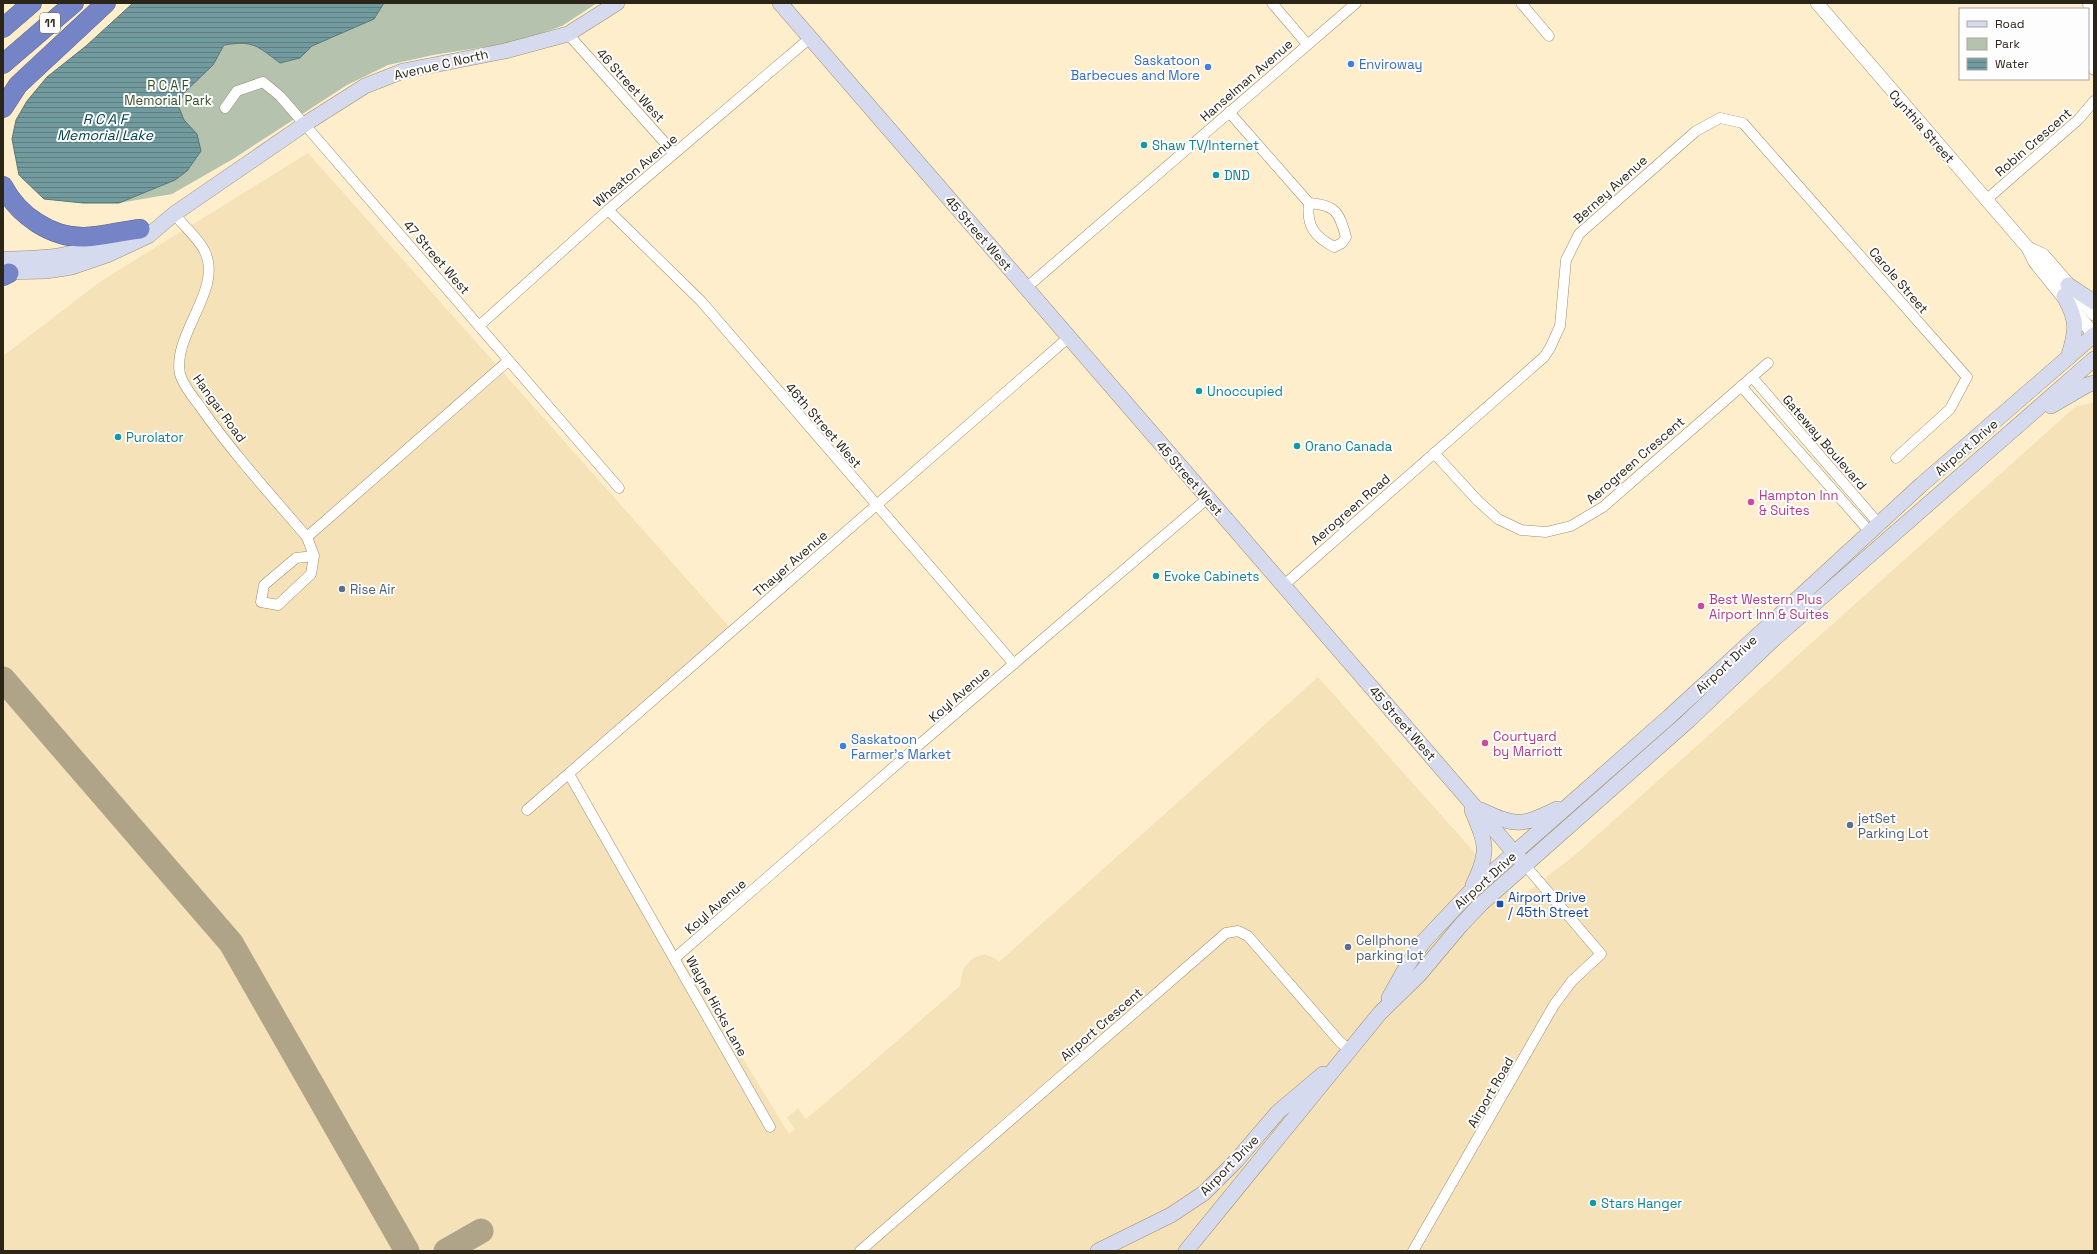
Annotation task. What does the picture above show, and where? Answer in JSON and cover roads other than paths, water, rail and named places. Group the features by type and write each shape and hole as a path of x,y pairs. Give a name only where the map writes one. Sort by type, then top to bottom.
{"highway":[{"name":"11","path":"3,28 32,3"},
{"name":"11","path":"3,64 74,3"},
{"path":"3,108 18,85 106,3"},
{"path":"3,186 18,208 43,226 59,233 84,237 140,229"}],"main road":[{"name":"Avenue C North","path":"5,270 59,269 95,259 148,236 174,214 350,94 403,71 505,51 568,34 617,3"},
{"name":"45 Street West","path":"780,3 1525,865"},
{"name":"Avenue C North","path":"5,270 76,253 106,244 174,214"},
{"path":"2066,290 2094,302"},
{"path":"2066,290 2075,318 2073,342 2068,358"},
{"name":"Airport Drive","path":"1380,1013 1407,966 1424,941 1470,892 1669,717 1874,528 2094,335"},
{"name":"Airport Drive","path":"1186,1251 1380,1013 1419,975 1461,925 1525,865 1682,726 1775,638 2094,359"},
{"path":"2014,428 2075,391 2094,383"},
{"path":"1471,803 1506,822 1521,823 1537,818 1573,802"},
{"path":"1470,892 1479,873 1485,852 1482,836 1471,803"},
{"name":"Airport Drive","path":"1098,1251 1171,1215 1204,1193 1236,1161 1278,1112 1347,1054"}],"street":[{"path":"1272,3 1307,44"},
{"name":"Hanselman Avenue","path":"1026,288 1356,3"},
{"path":"1521,3 1549,36"},
{"name":"Cynthia Street","path":"1816,3 2028,248 2043,255 2094,335"},
{"path":"2089,14 2094,70"},
{"name":"46 Street West","path":"568,34 674,153"},
{"name":"Wheaton Avenue","path":"480,326 608,210 810,38"},
{"name":"47 Street West","path":"225,108 237,91 263,82 280,96 619,488"},
{"name":"Robin Crescent","path":"1986,200 2079,119 2094,101"},
{"path":"1229,112 1309,204 1326,204 1336,212 1342,222 1346,237 1342,243 1334,247 1322,240 1313,230 1307,217 1309,204"},
{"name":"Berney Avenue","path":"1434,453 1538,363 1550,348 1560,326 1566,260 1579,234 1696,131 1720,118 1743,123 1811,200"},
{"name":"Carole Street","path":"1811,200 1967,377 1950,409 1896,458"},
{"name":"46th Street West","path":"608,210 701,301 1014,664"},
{"name":"Hangar Road","path":"174,214 205,251 208,260 206,291 194,316 182,348 180,355 180,374 185,385 210,421 306,537 314,556"},
{"name":"Cynthia Street","path":"2066,290 2094,314"},
{"name":"Thayer Avenue","path":"527,810 1069,337"},
{"path":"306,537 508,361"},
{"name":"Aerogreen Crescent","path":"1434,453 1478,501 1498,519 1522,530 1546,532 1571,526 1603,507 1768,363"},
{"name":"Gateway Boulevard","path":"1752,377 1874,528"},
{"name":"Gateway Boulevard","path":"1742,386 1874,528"},
{"name":"Aerogreen Road","path":"1284,585 1434,453"},
{"name":"Koyl Avenue","path":"675,958 1208,498"},
{"path":"314,556 311,574 278,605 261,602 264,585 296,558 314,556"},
{"name":"Wayne Hicks Lane","path":"569,774 770,1127"},
{"name":"45 Street West","path":"1525,865 1601,954"},
{"name":"Airport Crescent","path":"860,1251 1226,932 1238,931 1248,936 1340,1042 1347,1054"},
{"name":"Airport Road","path":"1413,1251 1554,1005 1579,973 1601,954"}],"water":[{"name":"R C A F Memorial Lake","path":"133,3 384,3 374,19 312,46 300,58 280,63 266,52 249,44 242,43 224,45 213,65 185,92 178,105 184,120 197,134 201,151 187,171 175,180 119,203 83,203 44,199 19,175 12,139 16,120 27,101 47,77 86,46"}],"place":[{"name":"Enviroway","path":"1351,64"},
{"name":"Saskatoon Barbecues and More","path":"1208,67"},
{"name":"Shaw TV/Internet","path":"1144,145"},
{"name":"DND","path":"1216,175"},
{"name":"Unoccupied","path":"1199,391"},
{"name":"Purolator","path":"118,437"},
{"name":"Orano Canada","path":"1297,446"},
{"name":"Hampton Inn & Suites","path":"1751,502"},
{"name":"Evoke Cabinets","path":"1156,576"},
{"name":"Rise Air","path":"342,589"},
{"name":"Best Western Plus Airport Inn & Suites","path":"1701,606"},
{"name":"Courtyard by Marriott","path":"1485,743"},
{"name":"Saskatoon Farmer's Market","path":"843,746"},
{"name":"jetSet Parking Lot","path":"1850,825"},
{"name":"Airport Drive / 45th Street","path":"1500,904"},
{"name":"Cellphone parking lot","path":"1348,947"},
{"name":"Stars Hanger","path":"1593,1203"}],"park label":[{"name":"R C A F Memorial Park","path":"168,92"}]}
